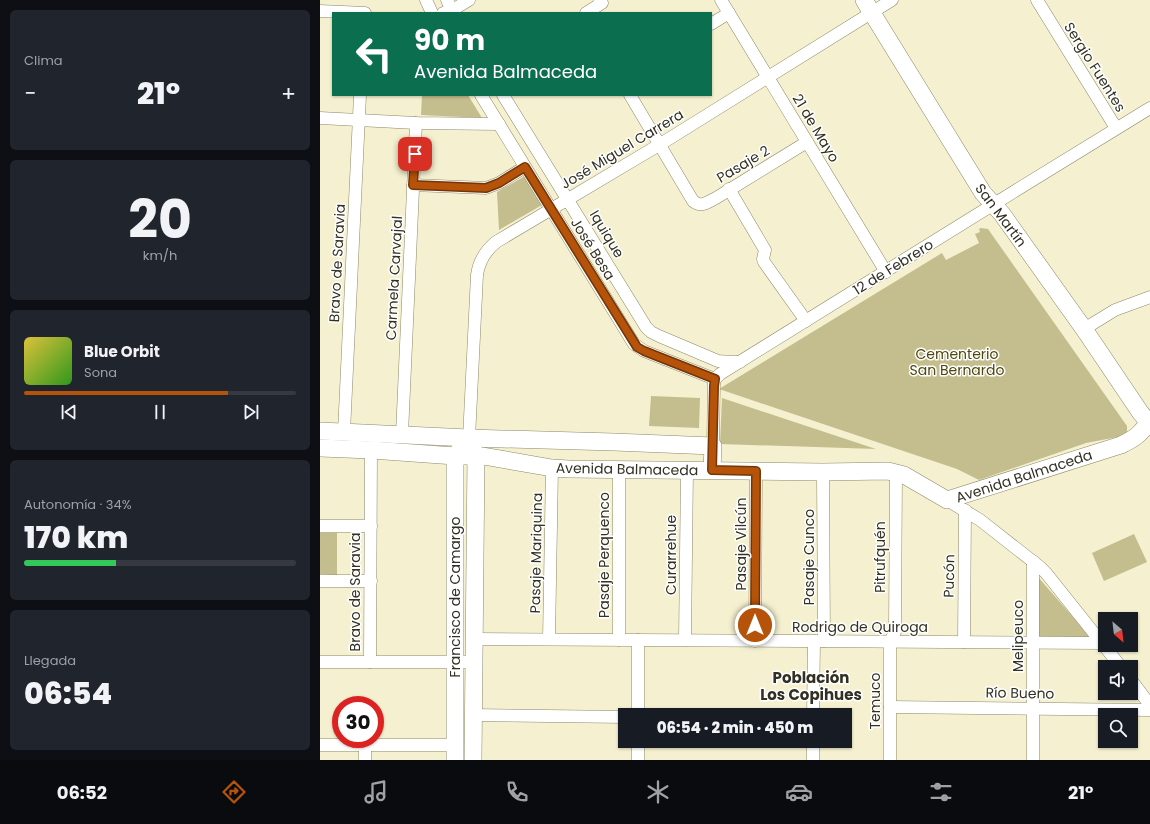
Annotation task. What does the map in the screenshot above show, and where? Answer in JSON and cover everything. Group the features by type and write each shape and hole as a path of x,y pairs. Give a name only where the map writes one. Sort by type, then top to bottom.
{"street":[{"path":"426,0 432,12"},
{"path":"448,9 469,0"},
{"name":"21 de Mayo","path":"721,0 886,272"},
{"name":"José Miguel Carrera","path":"551,210 768,77 868,6 892,0"},
{"name":"Sergio Fuentes","path":"1037,0 1116,128"},
{"path":"587,12 601,1"},
{"name":"San Martín","path":"868,6 983,193 1002,214 1084,329 1140,412 1150,421"},
{"path":"320,11 342,12"},
{"path":"712,23 729,13"},
{"name":"Bravo de Saravia","path":"344,432 360,96"},
{"name":"José Besa","path":"482,96 637,347 715,379"},
{"name":"Iquique","path":"504,96 646,327 651,332 659,336 712,358 724,362 741,362"},
{"path":"631,96 659,145"},
{"name":"12 de Febrero","path":"715,379 720,374 1150,108"},
{"path":"320,118 416,123 499,124"},
{"name":"Carmela Carvajal","path":"402,434 416,123"},
{"name":"Pasaje 2","path":"659,145 693,201 699,205 702,205 807,142"},
{"path":"413,185 486,188 499,183 525,167"},
{"path":"729,189 765,250 763,258 764,262 806,321"},
{"name":"Francisco de Camargo","path":"473,760 476,456 469,438 477,275 479,262 485,252 492,245 551,210"},
{"path":"1084,329 1115,310 1150,297"},
{"path":"712,358 715,368 712,470"},
{"name":"Avenida Balmaceda","path":"320,448 476,456 499,458 552,468 570,469 824,472 888,471 904,475 947,500 1121,445 1136,438 1150,421"},
{"name":"Avenida Balmaceda","path":"320,431 469,438 713,446"},
{"path":"455,456 469,438"},
{"name":"Bravo de Saravia","path":"370,662 371,450"},
{"name":"Francisco de Camargo","path":"455,456 455,752"},
{"name":"Pasaje Mariquina","path":"549,639 552,468"},
{"name":"Pasaje Perquenco","path":"618,640 619,469"},
{"name":"Curarrehue","path":"685,640 687,470"},
{"name":"Pasaje Vilcún","path":"755,641 756,471"},
{"name":"Pasaje Cunco","path":"814,708 819,641 824,472"},
{"name":"Pitrufquén","path":"890,642 895,632 896,472"},
{"path":"947,500 980,520 1033,561 1046,573 1098,638"},
{"name":"Pucón","path":"964,642 965,510"},
{"path":"320,526 371,526"},
{"name":"Melipeuco","path":"1033,561 1033,760"},
{"path":"320,581 370,581"},
{"name":"Rodrigo de Quiroga","path":"474,639 1098,643"},
{"path":"638,640 638,708"},
{"name":"Temuco","path":"890,642 890,760"},
{"path":"1109,652 1115,660"},
{"path":"320,662 474,662"},
{"path":"1138,689 1150,705"},
{"name":"Río Bueno","path":"890,706 1150,710"},
{"path":"473,715 618,717"},
{"path":"320,745 332,745"},
{"path":"384,746 455,752"},
{"path":"365,760 366,748"},
{"path":"638,748 638,760"},
{"path":"813,748 813,760"}],"green space":[{"path":"422,96 469,96 482,118 421,115"},
{"path":"525,176 542,205 499,230 497,192"},
{"name":"Cementerio San Bernardo","path":"979,229 988,229 1127,426 1127,432 1123,436 1086,443 979,480 957,469 719,389 942,253 946,260 979,243 975,234 980,232"},
{"path":"651,396 700,398 699,428 649,426"},
{"path":"722,398 876,449 720,444"},
{"path":"320,533 337,533 337,575 320,574"},
{"path":"1134,534 1147,562 1104,581 1092,553"},
{"path":"1038,577 1092,639 1039,637"}],"district":[{"name":"Población Los Copihues","path":"811,686"}],"route":[{"path":"415,154 413,185 486,188 499,183 525,167 637,347 715,379 712,470 756,471 755,625"}]}
